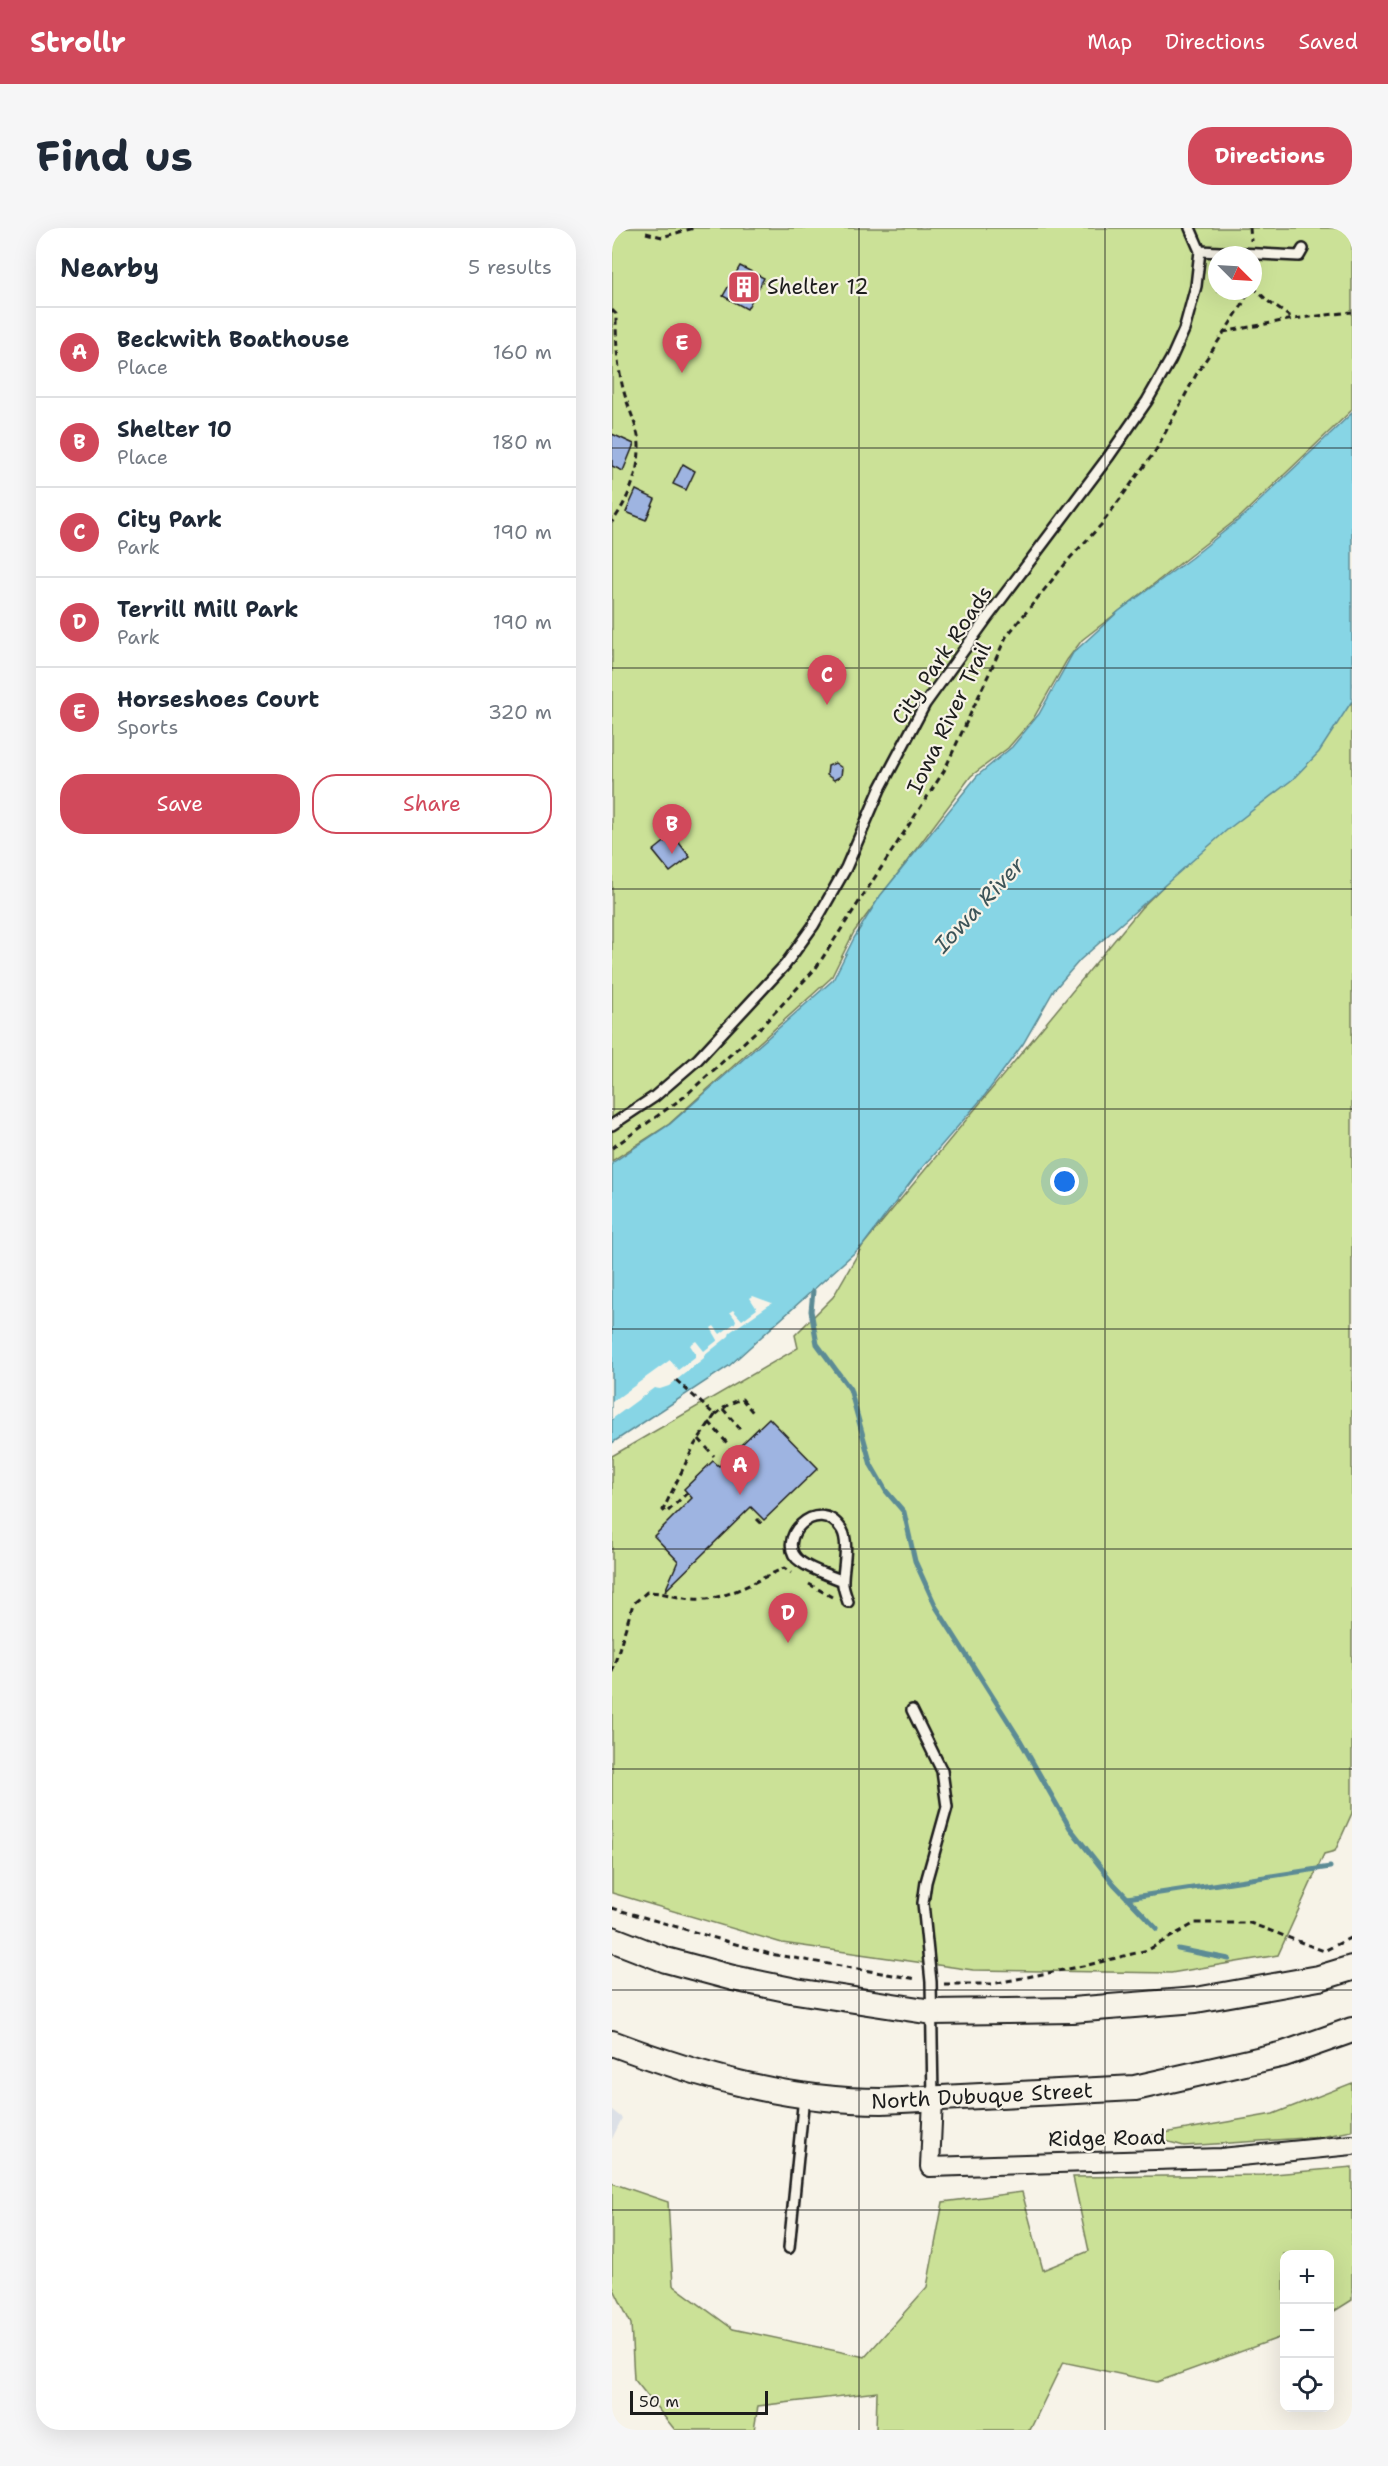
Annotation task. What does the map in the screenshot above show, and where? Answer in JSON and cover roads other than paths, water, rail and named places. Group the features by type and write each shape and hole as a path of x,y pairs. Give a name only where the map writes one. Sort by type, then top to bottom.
{"main road":[{"path":"612,1940 666,1960 733,1978 796,1991 932,2012 1072,2010 1196,2000 1319,1978 1352,1968"},
{"name":"North Dubuque Street","path":"612,2043 665,2063 762,2090 845,2101 933,2099 1135,2088 1284,2054 1352,2030"}],"street":[{"name":"Ridge Road","path":"933,2099 930,2167 1221,2158 1352,2145"}],"lane":[{"path":"1190,228 1200,250 1299,256 1303,249"},
{"name":"City Park Roads","path":"612,1125 654,1097 698,1059 785,965 813,926 846,868 880,789 926,704 987,618 1109,456 1171,359 1184,330 1196,286 1200,250"},
{"path":"843,1581 800,1562 794,1553 792,1541 796,1528 802,1521 811,1517 829,1518 841,1528 844,1546 843,1581 848,1602"},
{"path":"912,1710 942,1771 947,1807 926,1882 923,1904 931,1982 933,2099"},
{"path":"789,2248 804,2096"}],"water":[{"name":"Iowa River","path":"1352,413 1352,701 1319,752 1293,779 1227,830 1080,960 1054,990 1023,1044 985,1095 920,1170 863,1245 729,1366 612,1443 612,1163 670,1124 833,980 854,938 880,896 977,776 1012,747 1039,714 1073,653 1119,611 1246,514"}],"waterway":[{"path":"813,1291 811,1311 817,1344 850,1389 871,1465 886,1491 904,1512 915,1561 936,1607 1020,1740 1070,1828 1114,1884 1157,1929"},
{"path":"1127,1898 1330,1867"},
{"path":"1178,1949 1229,1959"}],"place":[{"name":"Shelter 12","path":"744,287"},
{"name":"Horseshoes Court","path":"682,373"},
{"name":"City Park","path":"827,705"},
{"name":"Shelter 10","path":"672,854"},
{"name":"Beckwith Boathouse","path":"740,1495"},
{"name":"Terrill Mill Park","path":"788,1643"}]}
